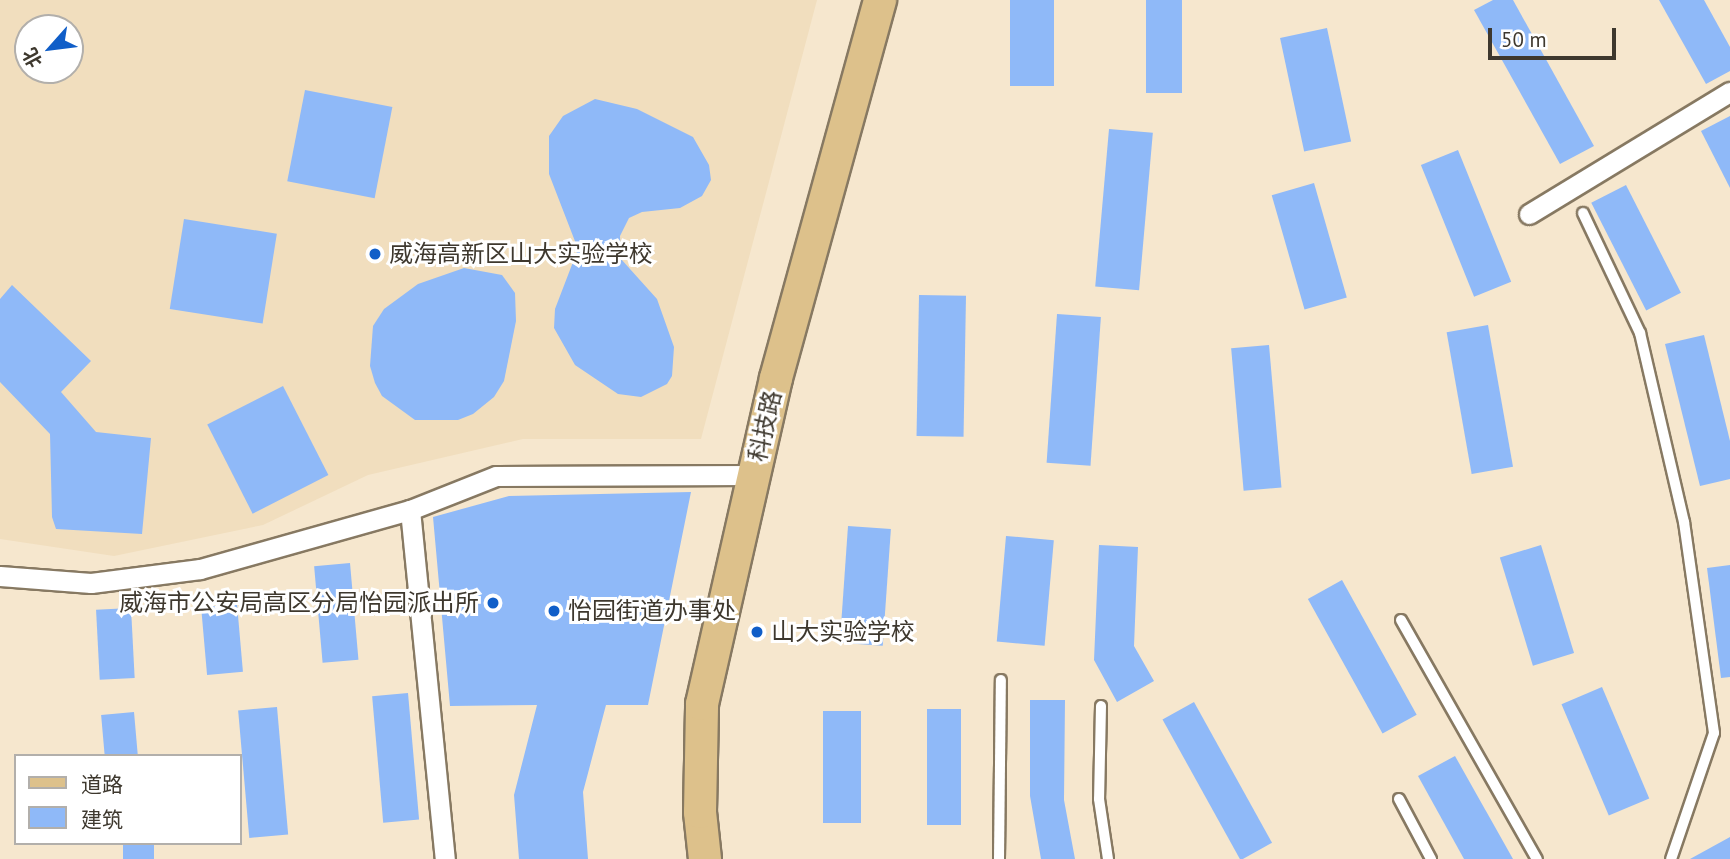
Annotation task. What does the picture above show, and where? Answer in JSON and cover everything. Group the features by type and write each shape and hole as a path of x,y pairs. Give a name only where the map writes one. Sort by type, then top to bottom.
{"main road":[{"name":"科技路","path":"705,859 700,811 702,704 753,475 880,0"}],"street":[{"path":"1529,214 1730,92"},
{"path":"0,576 91,583 200,569 410,510 496,477 753,475"},
{"path":"410,510 445,859"}],"lane":[{"path":"1583,213 1640,333 1684,522 1714,733 1671,859"},
{"path":"1401,620 1537,859"},
{"path":"999,859 1001,680"},
{"path":"1101,706 1099,799 1108,859"},
{"path":"1399,799 1431,859"}],"shaded area":[{"name":"威海高新区山大实验学校","path":"0,0 817,0 701,439 523,439 368,475 263,525 114,556 0,539"}],"building":[{"path":"1010,0 1054,0 1054,86 1010,86"},
{"path":"1146,0 1182,0 1182,93 1146,93"},
{"path":"1493,0 1513,0 1594,146 1560,164 1474,10"},
{"path":"1659,0 1704,0 1730,47 1730,71 1706,84"},
{"path":"1327,28 1351,141 1304,151 1280,38"},
{"path":"305,90 392,107 375,198 287,181"},
{"path":"595,99 637,109 693,137 709,165 711,180 702,196 680,208 642,212 629,218 620,236 621,259 657,299 674,347 672,376 667,384 641,397 618,394 575,365 554,328 555,309 578,249 549,174 549,136 563,116"},
{"path":"1730,116 1730,188 1701,131"},
{"path":"1109,129 1153,133 1139,290 1095,286"},
{"path":"1458,150 1511,282 1474,297 1421,165"},
{"path":"1314,183 1347,297 1305,310 1272,195"},
{"path":"1626,185 1681,293 1646,311 1591,203"},
{"path":"184,219 277,234 263,324 170,309"},
{"path":"464,268 502,275 515,293 516,321 504,381 494,397 473,414 458,420 415,420 382,396 375,383 370,366 373,326 384,309 418,284"},
{"path":"12,285 91,361 61,392 96,432 151,438 142,534 56,529 52,517 50,434 0,382 0,299"},
{"path":"919,295 966,296 964,437 917,436"},
{"path":"1057,314 1101,317 1090,466 1047,463"},
{"path":"1488,325 1513,467 1472,474 1447,332"},
{"path":"1704,335 1730,441 1730,479 1700,486 1665,344"},
{"path":"1269,345 1281,487 1244,491 1231,348"},
{"path":"283,386 328,475 253,514 207,425"},
{"name":"怡园街道办事处","path":"691,492 648,705 606,705 583,792 588,859 519,859 514,795 537,705 450,706 433,517 509,496"},
{"path":"848,526 891,529 883,646 840,643"},
{"path":"1006,536 1054,540 1045,646 997,642"},
{"path":"1099,545 1138,547 1134,646 1154,681 1117,702 1094,660"},
{"path":"1541,545 1574,653 1533,666 1500,558"},
{"path":"350,563 358,660 323,663 314,566"},
{"path":"1730,565 1730,677 1721,678 1707,568"},
{"path":"1342,580 1417,715 1383,734 1308,599"},
{"path":"237,604 243,672 207,675 201,607"},
{"path":"131,608 135,678 100,680 96,610"},
{"path":"1602,687 1649,798 1609,816 1561,704"},
{"path":"408,693 419,820 383,823 372,696"},
{"path":"1030,700 1065,700 1064,800 1075,859 1041,859 1030,796"},
{"path":"1194,702 1272,843 1240,859 1163,719"},
{"path":"277,707 288,835 249,838 238,710"},
{"path":"927,709 961,709 961,825 927,825"},
{"path":"823,711 861,711 861,823 823,823"},
{"path":"134,712 138,754 105,754 101,715"},
{"path":"1455,756 1513,859 1464,859 1418,776"},
{"path":"1730,837 1730,859 1690,859"},
{"path":"123,845 154,845 154,859 123,859"}],"place":[{"name":"威海高新区山大实验学校","path":"375,254"},
{"name":"威海市公安局高区分局怡园派出所","path":"493,603"},
{"name":"怡园街道办事处","path":"554,611"},
{"name":"山大实验学校","path":"757,632"}]}
